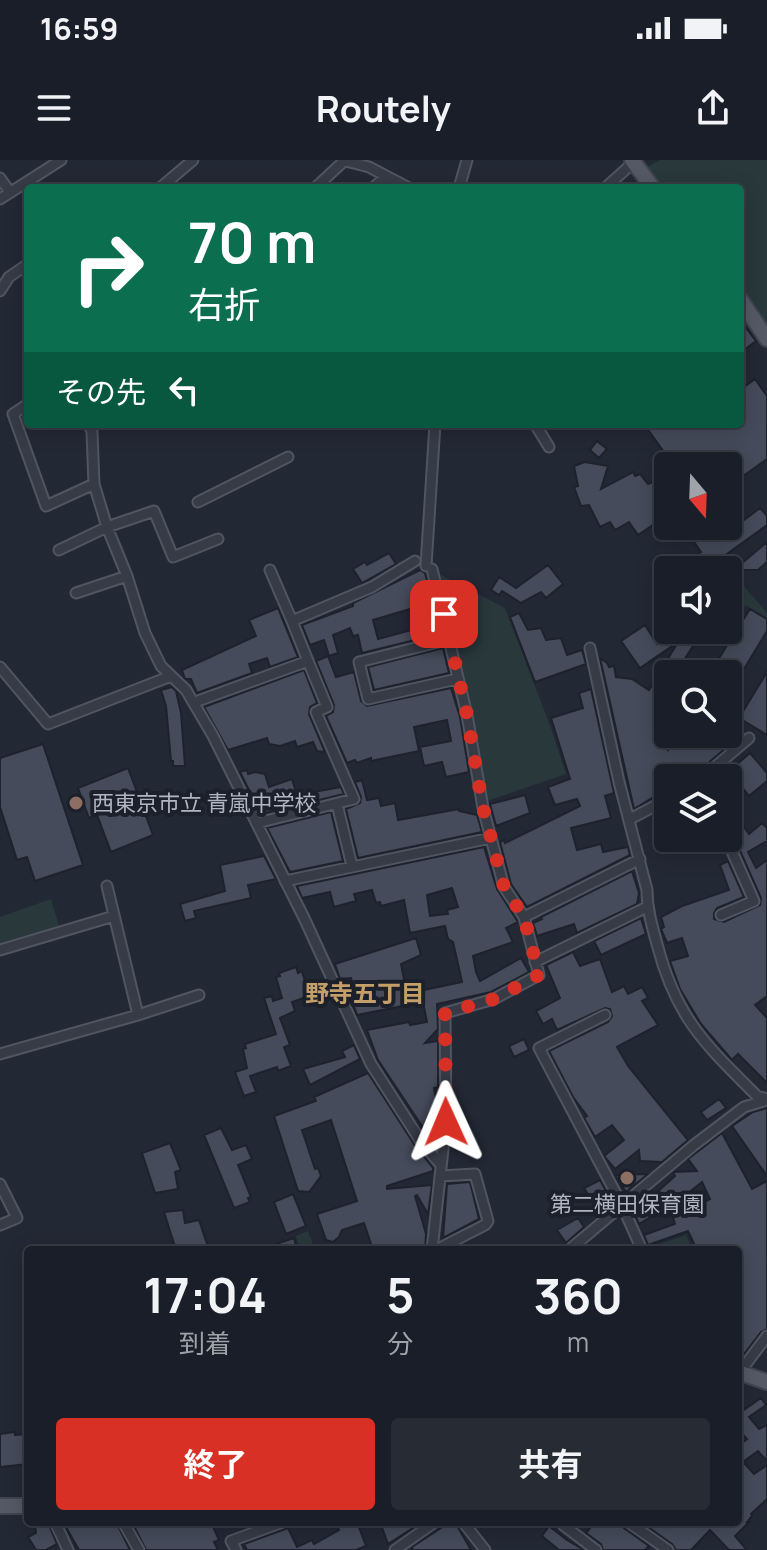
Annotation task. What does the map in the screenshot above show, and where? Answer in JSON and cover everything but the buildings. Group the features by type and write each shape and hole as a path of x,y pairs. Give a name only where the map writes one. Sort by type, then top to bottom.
{"main road":[{"path":"633,161 650,184"},
{"path":"744,307 767,339"},
{"path":"742,1373 767,1382"},
{"path":"0,1506 24,1506"}],"street":[{"path":"0,199 61,160"},
{"path":"165,184 193,160"},
{"path":"319,184 343,160 372,164 401,184"},
{"path":"460,184 467,160"},
{"path":"609,184 633,161"},
{"path":"377,184 386,176"},
{"path":"0,178 10,192"},
{"path":"0,291 9,277 24,267"},
{"path":"24,407 13,414 46,506 94,484"},
{"path":"90,428 94,484 145,633 161,666 195,702 257,823 371,1064 441,1170 475,1174 488,1221 442,1246"},
{"path":"434,1246 446,1122 445,1013 494,999 539,975 524,917 504,887 483,808 450,639 429,567 435,428"},
{"path":"537,428 549,447"},
{"path":"198,502 288,457"},
{"path":"59,550 107,527 154,511 173,557 218,539"},
{"path":"292,621 372,587 415,561"},
{"path":"257,823 354,799 316,712 327,707 270,570"},
{"path":"76,593 127,576"},
{"path":"450,639 359,662 368,699 457,679"},
{"path":"590,648 665,978 690,1023 708,1047 757,1096 767,1099"},
{"path":"195,702 308,661"},
{"path":"0,667 48,724 171,676"},
{"path":"718,764 749,738"},
{"path":"337,804 352,866"},
{"path":"630,819 654,806"},
{"path":"285,881 491,838"},
{"path":"721,915 754,901 732,852"},
{"path":"524,917 640,859"},
{"path":"107,886 138,1015"},
{"path":"535,962 647,907"},
{"path":"0,950 114,916"},
{"path":"0,1054 199,995"},
{"path":"605,1015 539,1048 622,1205 640,1246"},
{"path":"574,1246 694,1145 744,1107 767,1099"},
{"path":"0,1184 17,1218 0,1225"},
{"path":"742,1368 767,1336"},
{"path":"57,1526 68,1550"},
{"path":"125,1526 139,1550"},
{"path":"236,1550 231,1541 272,1526"},
{"path":"395,1550 429,1526"},
{"path":"466,1526 485,1550"},
{"path":"564,1526 596,1550"},
{"path":"634,1526 668,1550"}],"shaded area":[{"path":"660,160 767,160 767,325 744,291 744,184 660,184 647,167"},
{"path":"439,574 505,608 566,774 487,801"},
{"path":"744,586 767,613 767,618 747,606 742,607"},
{"path":"51,899 59,926 0,943 0,917"},
{"path":"308,1231 314,1246 299,1246 296,1236"},
{"path":"686,1235 691,1246 653,1246"}],"place":[{"name":"西東京市立 青嵐中学校","path":"76,803"},
{"name":"第二横田保育園","path":"627,1178"}],"district":[{"name":"野寺五丁目","path":"365,992"}],"route":[{"path":"444,614 467,715 483,808 504,887 524,917 539,975 494,999 445,1013 446,1122"}]}
